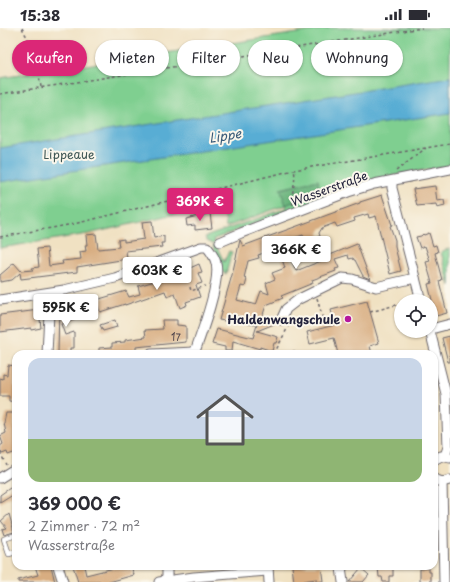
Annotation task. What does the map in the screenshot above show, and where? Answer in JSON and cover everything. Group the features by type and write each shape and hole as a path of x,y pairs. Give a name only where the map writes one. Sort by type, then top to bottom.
{"street":[{"name":"Wasserstraße","path":"220,242 348,192 374,184 450,169"},
{"path":"392,181 419,294"},
{"path":"0,300 50,293 115,278 201,247 207,247 216,263 216,279 205,323 195,350"},
{"path":"281,320 286,309 299,299 342,278 352,279 376,287 415,278"},
{"path":"47,350 50,293"},
{"path":"438,328 450,324"},
{"path":"432,338 435,350"},
{"path":"438,362 446,394 448,447 448,457 441,456 438,458"},
{"path":"0,478 12,471"},
{"path":"442,480 439,559 444,582"},
{"path":"59,570 63,582"},
{"path":"162,582 167,576 168,570"},
{"path":"162,582 253,570"},
{"path":"268,570 269,582"},
{"path":"342,570 343,582"}],"lane":[{"path":"12,536 4,539 8,554 12,553"}],"path":[{"path":"22,28 35,52 41,87"},
{"path":"0,94 422,28"},
{"path":"0,237 81,223 294,170 450,144"},
{"path":"392,181 395,172 428,147"},
{"path":"294,170 295,174 292,202 295,213"},
{"path":"190,287 191,291 205,286"},
{"path":"314,291 319,303 325,327"},
{"path":"370,312 394,306"},
{"path":"276,350 288,327"},
{"path":"0,452 12,469"}],"green space":[{"name":"Lippeaue","path":"331,28 450,28 450,166 400,174 347,189 214,239 215,243 213,244 207,241 205,237 287,208 286,205 226,227 223,203 88,234 0,248 0,78 13,76 87,76 87,65 95,64 95,76 169,76 169,52 177,51 177,76 240,76 240,42 248,41 248,76 303,76 303,40 252,40","holes":["318,180 319,192 286,204"]},
{"path":"318,180 319,192 286,205 280,189"},
{"path":"216,245 224,262 229,251 232,252 226,274 221,271 213,246"},
{"path":"450,248 450,286 441,252"}],"water":[{"name":"Lippe","path":"450,77 450,113 0,182 0,148"}],"building":[{"path":"435,186 437,201 444,200 445,206 437,208 436,204 417,206 413,189"},
{"path":"382,195 392,225 390,226 395,240 395,247 401,271 390,274 376,216 369,218 368,214 354,218 355,221 337,227 335,223 322,228 319,233 320,236 306,242 303,235 288,240 288,242 277,246 278,250 272,252 272,250 258,255 259,258 248,261 244,278 247,279 245,287 241,286 237,300 256,305 261,291 269,294 266,283 275,279 272,273 285,268 282,259 290,256 296,271 357,244 370,279 363,276 355,260 353,258 349,259 348,255 335,259 339,268 335,269 336,271 312,280 313,283 281,296 283,298 266,305 261,321 272,317 274,324 257,331 278,337 276,343 274,343 272,350 260,347 260,349 233,341 232,350 225,350 225,347 212,344 217,329 253,338 257,325 248,324 248,319 235,316 232,318 231,322 219,320 240,240 243,246"},
{"path":"210,213 212,228 195,230 195,225 187,226 186,219"},
{"path":"152,221 154,238 164,236 164,243 161,243 162,247 126,251 127,259 77,267 77,272 21,279 20,273 12,280 0,282 0,275 14,263 21,271 33,270 32,268 39,267 37,249 47,248 49,266 63,264 62,261 81,259 80,252 86,251 86,235 96,234 98,249 119,247 118,240 124,239 124,242 144,239 142,222"},
{"path":"429,233 433,246 436,245 438,252 435,253 442,280 439,281 447,313 438,315 438,294 430,294 428,284 432,283 426,262 430,261 425,246 420,248 416,237 423,234"},
{"path":"199,264 202,272 198,273 202,283 196,285 200,297 186,302 187,305 180,308 175,294 167,297 165,291 100,312 98,306 86,311 83,304 126,291 129,297 140,294 138,286 172,276"},
{"name":"Haldenwangschule","path":"367,301 379,343 370,346 371,350 337,350 334,338 310,344 307,332 335,325 331,310"},
{"path":"59,305 76,305 77,319 61,324 65,335 74,332 74,348 70,348 70,350 58,350"},
{"path":"39,310 41,328 0,332 0,315"},
{"path":"115,320 117,327 103,331 100,325"},
{"path":"162,320 177,320 177,325 186,326 186,342 136,347 136,350 99,350 99,348 112,347 112,343 125,342 125,340 146,337 145,330 163,329"},
{"path":"450,336 450,362 448,362 442,338"},
{"path":"8,365 12,366 12,401 9,401 9,396 0,396 0,378 3,379 3,374 7,375"},
{"path":"6,413 12,413 12,454 8,455 7,452 2,454 0,450 0,446 3,444 0,436 6,433 4,423"},
{"path":"10,488 12,488 12,496 0,503 0,495"},
{"path":"9,514 12,525 12,533 4,535 2,529 7,528 1,521"},
{"path":"36,570 52,570 55,582 18,582 18,580 38,575"},
{"path":"74,570 85,570 86,575 106,570 132,570 134,575 109,582 78,582"},
{"path":"292,570 322,570 323,581 316,582 316,579 303,582 294,582"},
{"path":"359,570 363,570 369,575 363,582 349,582"},
{"path":"378,570 393,570 393,576 389,576 389,582 383,582 382,577 379,577"},
{"path":"420,570 429,570 429,572 431,572 431,582 420,582"}],"place":[{"name":"Haldenwangschule","path":"348,319"}]}
